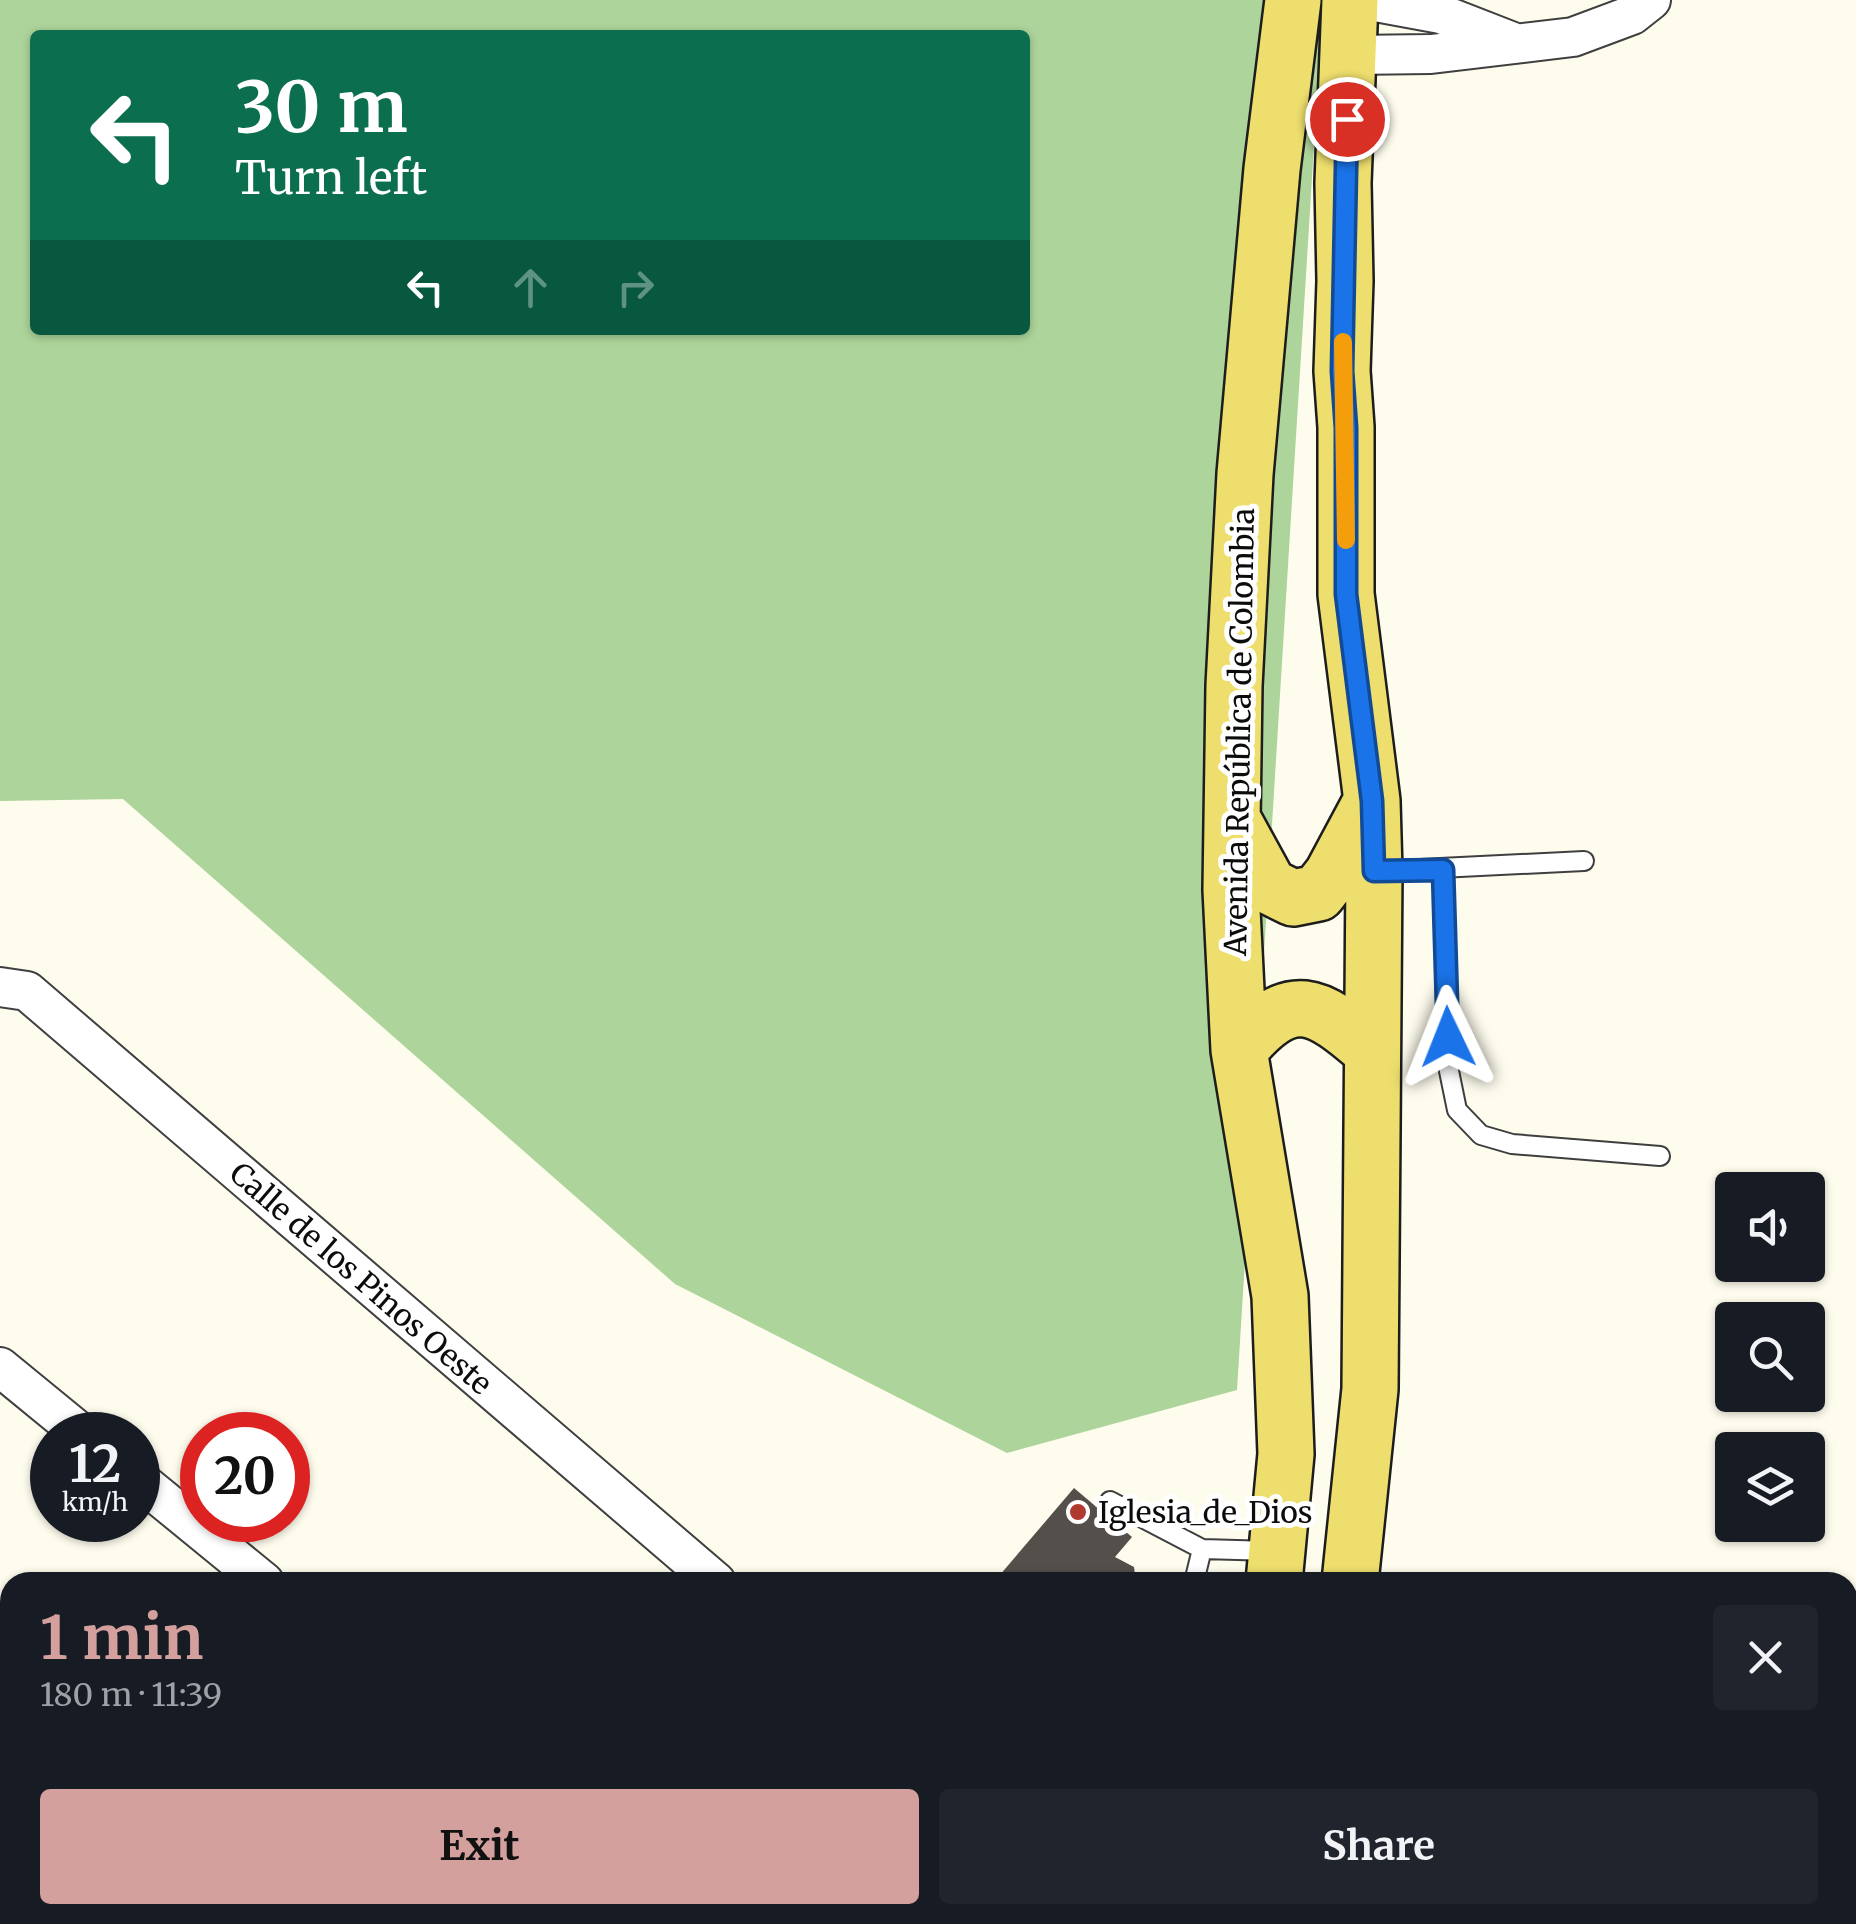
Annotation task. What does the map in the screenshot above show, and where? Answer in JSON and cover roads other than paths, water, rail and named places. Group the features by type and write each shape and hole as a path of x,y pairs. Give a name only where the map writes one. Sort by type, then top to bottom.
{"main road":[{"name":"Avenida República de Colombia","path":"1276,1567 1286,1454 1280,1296 1239,1050 1231,890 1234,686 1245,474 1272,169 1292,0"},
{"path":"1350,0 1343,184 1346,594 1372,801 1374,871 1370,1389 1351,1572"},
{"path":"1232,820 1268,886 1293,898 1318,893 1332,876 1372,801"},
{"path":"1239,1050 1263,1021 1292,1008 1320,1010 1372,1051"}],"street":[{"path":"1365,0 1441,14 1515,42"},
{"path":"1350,55 1432,54 1573,36 1632,15 1652,0"},
{"name":"Calle de los Pinos Oeste","path":"0,987 28,991 704,1572"},
{"path":"0,1367 55,1412"},
{"path":"160,1497 252,1572"}],"lane":[{"path":"1374,871 1584,862"},
{"path":"1443,870 1449,1070 1457,1110 1481,1136 1512,1144 1660,1156"},
{"path":"1110,1501 1202,1549 1276,1567"},
{"path":"1196,1572 1202,1549"}],"place":[{"name":"Iglesia_de_Dios","path":"1078,1512"}]}
